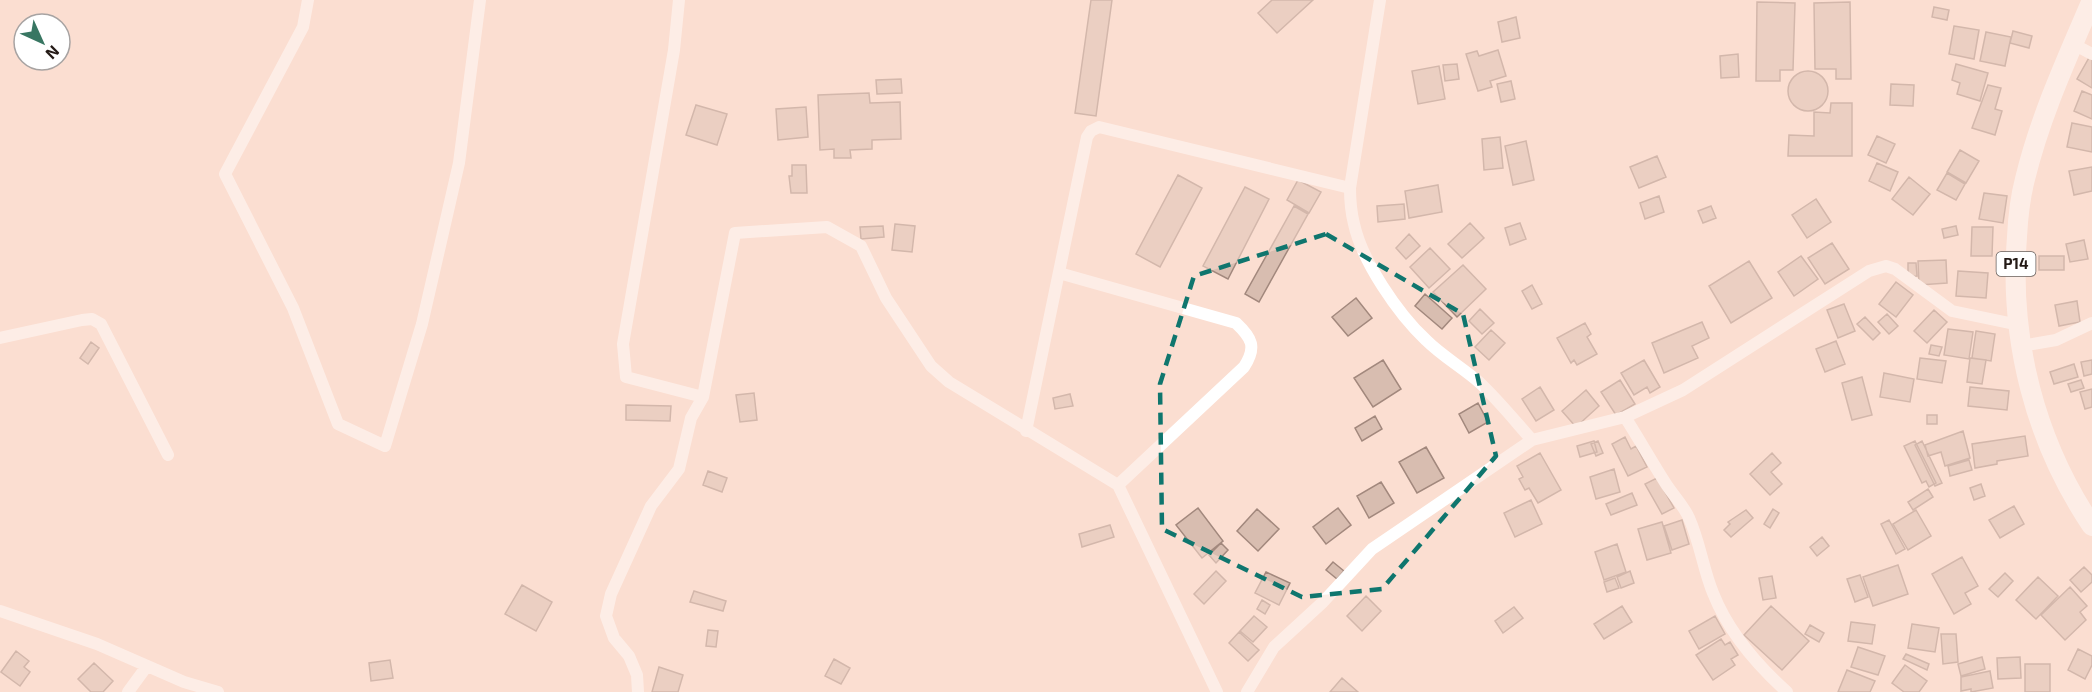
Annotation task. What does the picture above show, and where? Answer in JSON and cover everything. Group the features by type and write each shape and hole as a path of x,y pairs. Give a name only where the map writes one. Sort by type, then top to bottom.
{"main road":[{"name":"P14","path":"2092,0 2038,135 2020,202 2016,254 2019,325 2028,383 2061,471 2092,526"}],"street":[{"path":"308,0 303,27 225,174 293,308 338,424 385,446 422,324 459,163 480,0"},
{"path":"679,0 674,50 623,344 626,377 703,397"},
{"path":"1380,0 1350,188 1354,227 1366,255 1395,306 1427,341 1494,396 1532,440"},
{"path":"2073,44 2092,54"},
{"path":"1026,431 1087,138 1091,131 1099,127 1350,188"},
{"path":"638,692 637,675 629,656 614,638 606,616 611,594 651,506 679,469 690,418 703,397 735,233 827,226 861,246 886,298 931,366 949,382 1118,485 1217,692"},
{"path":"1247,692 1274,647 1323,602 1372,549 1532,440 1625,417 1683,390 1869,271 1886,266 1895,269 1952,311 2019,325"},
{"path":"1059,273 1236,323 1248,335 1252,347 1244,367 1118,485"},
{"path":"0,338 82,320 92,319 101,324 168,455"},
{"path":"2021,346 2056,340 2092,323"},
{"path":"1625,417 1666,485 1688,516 1713,592 1724,616 1749,653 1787,692"},
{"path":"0,611 97,644 184,682 218,692"},
{"path":"128,692 147,666"}],"highlighted area":[{"path":"1326,234 1463,314 1496,456 1382,589 1302,597 1162,529 1160,384 1194,276"}],"building":[{"path":"1091,0 1112,0 1096,116 1075,113"},
{"path":"1272,0 1313,0 1277,33 1258,13"},
{"path":"1757,2 1795,3 1793,70 1780,70 1780,81 1756,81"},
{"path":"1850,2 1851,79 1836,79 1836,69 1815,69 1814,3"},
{"path":"1934,7 1949,10 1947,20 1932,17"},
{"path":"1516,17 1520,38 1502,42 1498,22"},
{"path":"1954,26 1979,30 1974,59 1949,54"},
{"path":"2013,31 2032,36 2029,48 2010,43"},
{"path":"1986,32 2011,37 2005,66 1980,61"},
{"path":"1498,50 1506,76 1490,81 1492,87 1478,91 1466,54 1477,51 1479,56"},
{"path":"1738,54 1739,77 1721,78 1720,56"},
{"path":"2090,56 2092,57 2092,88 2077,79"},
{"path":"1457,64 1459,79 1445,81 1443,65"},
{"path":"1956,64 1988,73 1980,101 1957,94 1960,83 1952,80"},
{"path":"1439,66 1445,99 1418,104 1412,71"},
{"path":"1808,71 1816,72 1822,77 1827,83 1827,99 1822,105 1816,110 1808,111 1800,110 1794,105 1789,99 1788,91 1789,83 1794,77 1800,72"},
{"path":"901,79 902,93 877,94 876,80"},
{"path":"1511,81 1515,99 1501,102 1497,84"},
{"path":"1891,84 1914,85 1913,106 1890,105"},
{"path":"1988,85 2001,88 1995,109 2002,111 1995,135 1972,128"},
{"path":"2082,91 2092,95 2092,119 2074,111"},
{"path":"869,93 870,103 900,102 901,139 872,140 872,149 850,150 851,158 834,158 834,149 820,150 818,95"},
{"path":"1831,103 1852,103 1852,156 1788,156 1789,135 1814,136 1814,112 1830,113"},
{"path":"696,105 727,114 717,145 686,135"},
{"path":"806,107 808,137 778,140 776,109"},
{"path":"2072,123 2092,127 2092,152 2067,147"},
{"path":"1877,136 1895,144 1886,163 1868,155"},
{"path":"1500,137 1503,168 1484,170 1482,139"},
{"path":"1526,141 1534,180 1513,185 1505,146"},
{"path":"1960,150 1979,161 1966,183 1947,172"},
{"path":"1657,156 1666,177 1639,188 1630,167"},
{"path":"1877,163 1898,172 1890,191 1869,181"},
{"path":"792,165 806,165 807,193 791,193 789,176 792,176"},
{"path":"2092,167 2092,191 2074,195 2069,171"},
{"path":"1947,173 1965,184 1956,200 1937,190"},
{"path":"1178,175 1202,188 1160,267 1136,254"},
{"path":"1909,177 1930,194 1913,215 1892,199"},
{"path":"1298,180 1321,192 1309,213 1287,200"},
{"path":"1438,185 1442,212 1409,218 1405,191"},
{"path":"1245,187 1269,199 1228,279 1203,266"},
{"path":"1984,193 2007,196 2003,223 1979,219"},
{"path":"1659,196 1664,212 1645,219 1640,203"},
{"path":"1816,199 1831,222 1807,238 1792,215"},
{"path":"1404,204 1405,219 1378,222 1377,206"},
{"path":"1294,206 1308,214 1259,302 1245,294"},
{"path":"1711,206 1716,218 1703,223 1698,211"},
{"path":"1470,223 1484,238 1462,258 1448,244"},
{"path":"1520,223 1526,239 1510,245 1505,228"},
{"path":"895,224 915,226 912,252 892,250"},
{"path":"883,226 884,237 861,239 860,227"},
{"path":"1956,226 1958,235 1944,238 1942,229"},
{"path":"1972,227 1993,227 1992,256 1971,256"},
{"path":"1409,234 1420,246 1406,259 1396,248"},
{"path":"2084,240 2088,259 2070,262 2066,244"},
{"path":"1832,243 1849,269 1825,284 1808,258"},
{"path":"1430,248 1450,269 1429,288 1410,267"},
{"path":"1801,256 1818,279 1794,296 1778,272"},
{"path":"2039,256 2064,256 2064,270 2039,270"},
{"path":"1946,260 1947,283 1919,285 1918,261"},
{"path":"1749,261 1772,298 1731,323 1709,286"},
{"path":"1908,263 1916,263 1917,276 1908,277"},
{"path":"1463,265 1486,289 1457,317 1433,292"},
{"path":"1958,271 1988,273 1986,298 1956,296"},
{"path":"1896,282 1913,295 1896,317 1879,304"},
{"path":"1532,285 1542,304 1532,309 1522,291"},
{"path":"1425,294 1452,318 1442,329 1415,306"},
{"path":"1356,298 1372,318 1348,336 1332,317"},
{"path":"2077,301 2080,322 2059,326 2055,305"},
{"path":"1844,304 1855,331 1838,338 1827,310"},
{"path":"1480,309 1494,323 1482,334 1469,321"},
{"path":"1934,310 1947,322 1927,343 1914,331"},
{"path":"1887,314 1898,326 1889,334 1878,322"},
{"path":"1865,317 1880,333 1873,340 1857,324"},
{"path":"1702,322 1709,338 1692,346 1698,358 1664,373 1652,343"},
{"path":"1585,323 1591,334 1587,337 1597,354 1577,365 1574,360 1571,363 1557,338"},
{"path":"1948,329 1973,332 1969,359 1944,355"},
{"path":"1491,330 1505,343 1489,360 1475,347"},
{"path":"1976,331 1995,334 1991,361 1972,358"},
{"path":"1836,341 1845,364 1825,372 1816,349"},
{"path":"91,342 99,348 88,364 80,358"},
{"path":"1931,345 1942,347 1939,356 1929,354"},
{"path":"1920,358 1946,361 1942,383 1917,379"},
{"path":"1970,358 1986,360 1982,384 1967,382"},
{"path":"1383,360 1401,389 1373,407 1354,378"},
{"path":"1644,360 1660,387 1650,393 1647,387 1634,395 1621,373"},
{"path":"2092,360 2092,374 2084,376 2081,362"},
{"path":"2074,364 2078,377 2054,384 2050,372"},
{"path":"1884,373 1914,379 1910,402 1880,397"},
{"path":"1862,377 1872,415 1852,420 1842,383"},
{"path":"1620,380 1635,404 1616,415 1601,392"},
{"path":"2081,380 2084,388 2071,392 2068,384"},
{"path":"1540,387 1554,410 1536,421 1522,399"},
{"path":"1970,387 2009,391 2007,410 1968,406"},
{"path":"2092,389 2092,407 2085,409 2080,392"},
{"path":"1586,390 1599,406 1576,427 1562,411"},
{"path":"754,393 757,420 740,422 736,395"},
{"path":"1070,394 1073,406 1055,409 1053,398"},
{"path":"1478,403 1488,422 1469,433 1459,414"},
{"path":"626,405 671,406 670,421 626,420"},
{"path":"1927,415 1937,415 1937,424 1927,424"},
{"path":"1375,416 1382,429 1362,441 1355,428"},
{"path":"1963,431 1970,458 1945,466 1941,452 1928,456 1925,445"},
{"path":"2025,436 2028,456 1997,461 1997,464 1975,468 1972,444"},
{"path":"1625,437 1631,449 1636,446 1647,467 1628,476 1612,444"},
{"path":"1594,441 1597,452 1580,457 1577,446"},
{"path":"1598,441 1603,453 1596,456 1591,444"},
{"path":"1915,441 1936,483 1929,487 1926,481 1922,483 1904,446"},
{"path":"1922,441 1942,483 1935,486 1915,445"},
{"path":"1426,447 1444,478 1417,493 1399,462"},
{"path":"1540,453 1561,490 1538,503 1529,488 1525,490 1519,479 1523,477 1517,466"},
{"path":"1772,453 1781,463 1771,472 1782,484 1770,495 1750,474"},
{"path":"1969,460 1972,470 1950,476 1948,466"},
{"path":"1614,469 1620,492 1596,499 1590,477"},
{"path":"708,471 727,478 722,492 703,485"},
{"path":"1657,478 1674,508 1662,514 1645,484"},
{"path":"1381,482 1394,503 1369,518 1357,496"},
{"path":"1981,484 1985,496 1974,500 1970,488"},
{"path":"1928,489 1933,497 1913,510 1908,502"},
{"path":"1632,493 1637,505 1611,515 1606,504"},
{"path":"1531,500 1542,524 1515,537 1504,513"},
{"path":"2014,506 2024,524 2000,538 1989,520"},
{"path":"1198,508 1223,541 1202,558 1176,525"},
{"path":"1338,508 1351,525 1326,544 1313,527"},
{"path":"1257,509 1279,529 1258,551 1237,531"},
{"path":"1773,509 1779,513 1770,528 1764,524"},
{"path":"1746,510 1753,518 1731,537 1724,530 1730,524 1728,522"},
{"path":"1916,510 1931,536 1908,550 1893,524"},
{"path":"1682,520 1689,544 1672,550 1664,526"},
{"path":"1889,520 1905,549 1896,554 1881,524"},
{"path":"1662,522 1671,553 1647,560 1638,529"},
{"path":"1110,525 1114,537 1082,547 1079,534"},
{"path":"1822,537 1829,546 1817,556 1810,547"},
{"path":"1221,543 1228,550 1216,563 1209,555"},
{"path":"1617,544 1626,572 1604,580 1595,552"},
{"path":"1962,557 1978,586 1965,593 1971,604 1954,614 1932,574"},
{"path":"1333,562 1344,571 1337,579 1326,570"},
{"path":"1898,565 1908,594 1873,606 1863,577"},
{"path":"2084,567 2092,575 2092,582 2081,592 2070,580"},
{"path":"1216,571 1226,581 1204,604 1194,594"},
{"path":"1630,571 1634,583 1621,588 1617,577"},
{"path":"1266,572 1290,583 1279,605 1255,593"},
{"path":"2005,573 2013,581 1998,597 1989,589"},
{"path":"1860,575 1868,597 1855,602 1847,579"},
{"path":"1772,576 1776,598 1763,600 1759,578"},
{"path":"2038,577 2058,596 2036,619 2016,600"},
{"path":"1615,578 1619,588 1607,592 1604,582"},
{"path":"522,585 552,602 536,631 505,614"},
{"path":"2070,587 2087,606 2080,612 2086,620 2065,640 2041,615"},
{"path":"694,591 726,601 723,611 690,602"},
{"path":"1366,596 1381,611 1362,631 1347,616"},
{"path":"1262,600 1270,605 1265,614 1257,609"},
{"path":"1622,606 1632,622 1604,639 1594,624"},
{"path":"1771,606 1809,641 1782,670 1744,635"},
{"path":"1514,607 1523,618 1503,633 1495,621"},
{"path":"1254,616 1267,627 1253,642 1240,631"},
{"path":"1715,616 1725,634 1699,649 1689,631"},
{"path":"1851,622 1875,625 1872,644 1848,641"},
{"path":"1912,624 1939,628 1935,652 1908,648"},
{"path":"1810,625 1824,633 1819,642 1805,634"},
{"path":"708,630 718,631 716,647 706,646"},
{"path":"1239,632 1259,650 1248,661 1229,643"},
{"path":"1941,634 1956,634 1958,662 1943,664"},
{"path":"1721,639 1725,645 1730,642 1738,655 1731,659 1735,665 1713,680 1696,655"},
{"path":"1858,647 1885,656 1878,675 1851,667"},
{"path":"2078,649 2092,656 2092,665 2085,679 2068,670"},
{"path":"16,651 29,661 24,667 30,672 20,686 1,672"},
{"path":"1906,654 1929,664 1927,670 1903,659"},
{"path":"1982,657 1985,669 1961,676 1958,664"},
{"path":"2020,657 2021,678 1998,679 1997,658"},
{"path":"834,659 850,668 841,684 825,676"},
{"path":"390,660 393,678 371,681 369,663"},
{"path":"94,663 113,681 103,692 91,692 78,679"},
{"path":"2025,664 2050,664 2050,692 2025,692"},
{"path":"1905,665 1927,681 1919,692 1904,692 1892,683"},
{"path":"659,667 683,675 678,692 652,692"},
{"path":"1847,670 1875,681 1870,692 1838,692"},
{"path":"1990,671 1993,688 1971,692 1971,689 1961,691 1961,677"},
{"path":"1342,678 1358,692 1330,692"}]}
